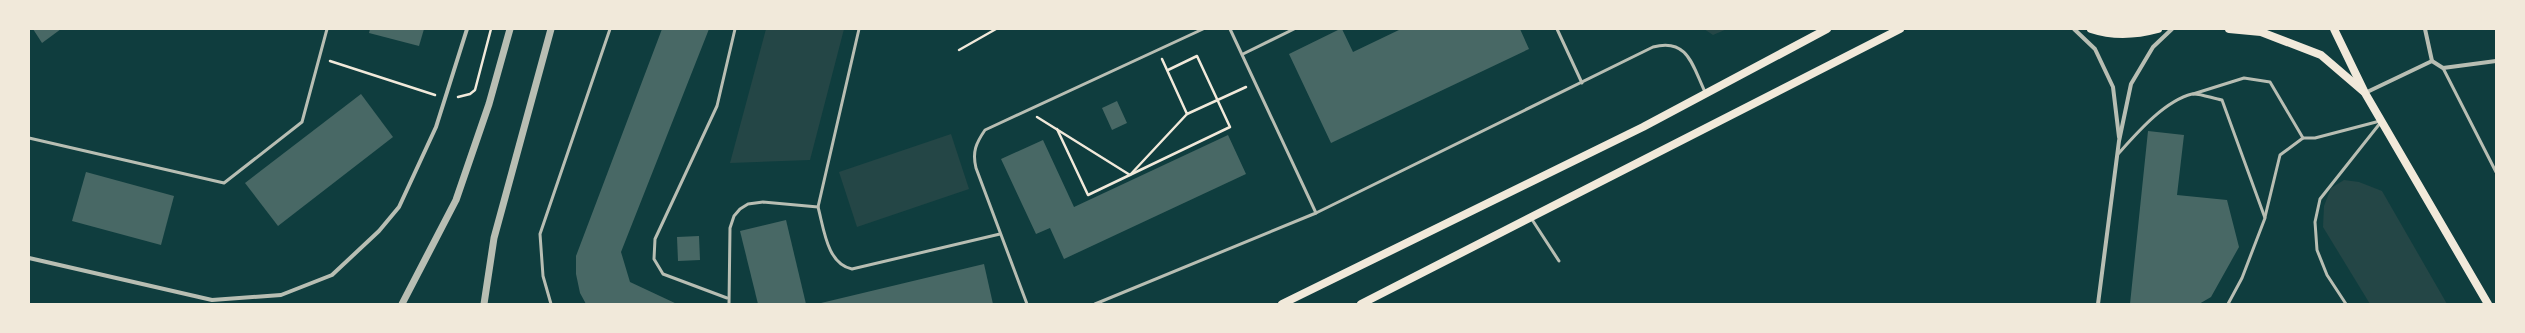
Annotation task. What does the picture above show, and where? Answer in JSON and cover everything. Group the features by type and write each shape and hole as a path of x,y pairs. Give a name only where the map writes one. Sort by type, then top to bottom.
{"main road":[{"path":"1282,304 1643,127 1827,29"},
{"path":"1361,304 1900,29"},
{"path":"2091,29 2101,32 2140,34 2158,29"},
{"path":"2230,29 2261,32 2321,55 2365,93"},
{"path":"2334,29 2365,93 2488,304"}],"street":[{"path":"29,258 212,300 282,295 332,275 379,231 399,207 417,171 445,99 468,29"},
{"path":"402,304 456,200 489,104 510,29"},
{"path":"484,304 494,238 550,29"},
{"path":"2074,29 2095,49 2113,87 2119,141"},
{"path":"2098,304 2119,141 2131,84 2153,47 2172,29"},
{"path":"2425,29 2432,61 2443,68 2496,61"},
{"path":"2365,93 2432,61"}],"lane":[{"path":"29,138 224,183 302,122 327,29"},
{"path":"551,304 543,276 540,234 610,29"},
{"path":"727,298 663,274 654,259 655,238 717,106 735,29"},
{"path":"859,29 818,207 832,253 837,263 852,269 1000,234"},
{"path":"1027,304 976,168 974,158 975,146 985,130 1203,29"},
{"path":"1230,29 1316,213"},
{"path":"1243,54 1294,29"},
{"path":"1557,29 1582,82"},
{"path":"1095,304 1316,213 1653,47 1666,44 1676,45 1685,51 1706,94"},
{"path":"2443,68 2496,172"},
{"path":"2118,154 2140,129 2172,103 2193,94 2244,78 2270,82 2303,138"},
{"path":"2193,94 2222,100 2265,218"},
{"path":"2228,304 2242,278 2265,218 2280,155 2303,138 2315,138 2382,121"},
{"path":"2346,304 2327,275 2317,250 2316,222 2320,199 2382,121"},
{"path":"728,304 730,228 734,216 740,209 748,204 763,202 818,207"},
{"path":"1531,218 1559,261"}],"path":[{"path":"320,58 445,99 465,97 475,90 491,29"},
{"path":"959,50 996,29"},
{"path":"1158,50 1187,114"},
{"path":"1057,129 1088,195 1230,128 1197,56 1168,70"},
{"path":"1130,175 1187,114 1256,82"},
{"path":"1026,111 1130,175"}],"shaded area":[{"path":"766,29 844,29 810,160 730,163"},
{"path":"1704,29 1727,29 1713,35"},
{"path":"951,134 969,189 857,227 839,172"},
{"path":"2344,180 2359,182 2382,191 2447,304 2370,304 2323,227 2324,206 2331,188"}],"building":[{"path":"33,29 61,29 42,43"},
{"path":"370,29 424,29 419,46 369,33"},
{"path":"662,29 709,29 621,252 630,282 677,304 586,304 580,293 576,274 576,256"},
{"path":"1342,29 1353,52 1401,29 1520,29 1529,49 1331,143 1289,54"},
{"path":"361,94 393,137 278,226 245,183"},
{"path":"1117,101 1127,123 1112,130 1102,108"},
{"path":"2148,131 2184,135 2177,195 2227,200 2239,247 2211,297 2199,304 2130,304"},
{"path":"1228,135 1246,174 1064,259 1050,228 1036,234 1001,159 1043,140 1074,207"},
{"path":"86,172 174,196 161,245 72,221"},
{"path":"786,220 806,304 758,304 740,231"},
{"path":"699,236 700,260 678,261 677,237"},
{"path":"984,264 993,304 821,304 821,303"}]}
